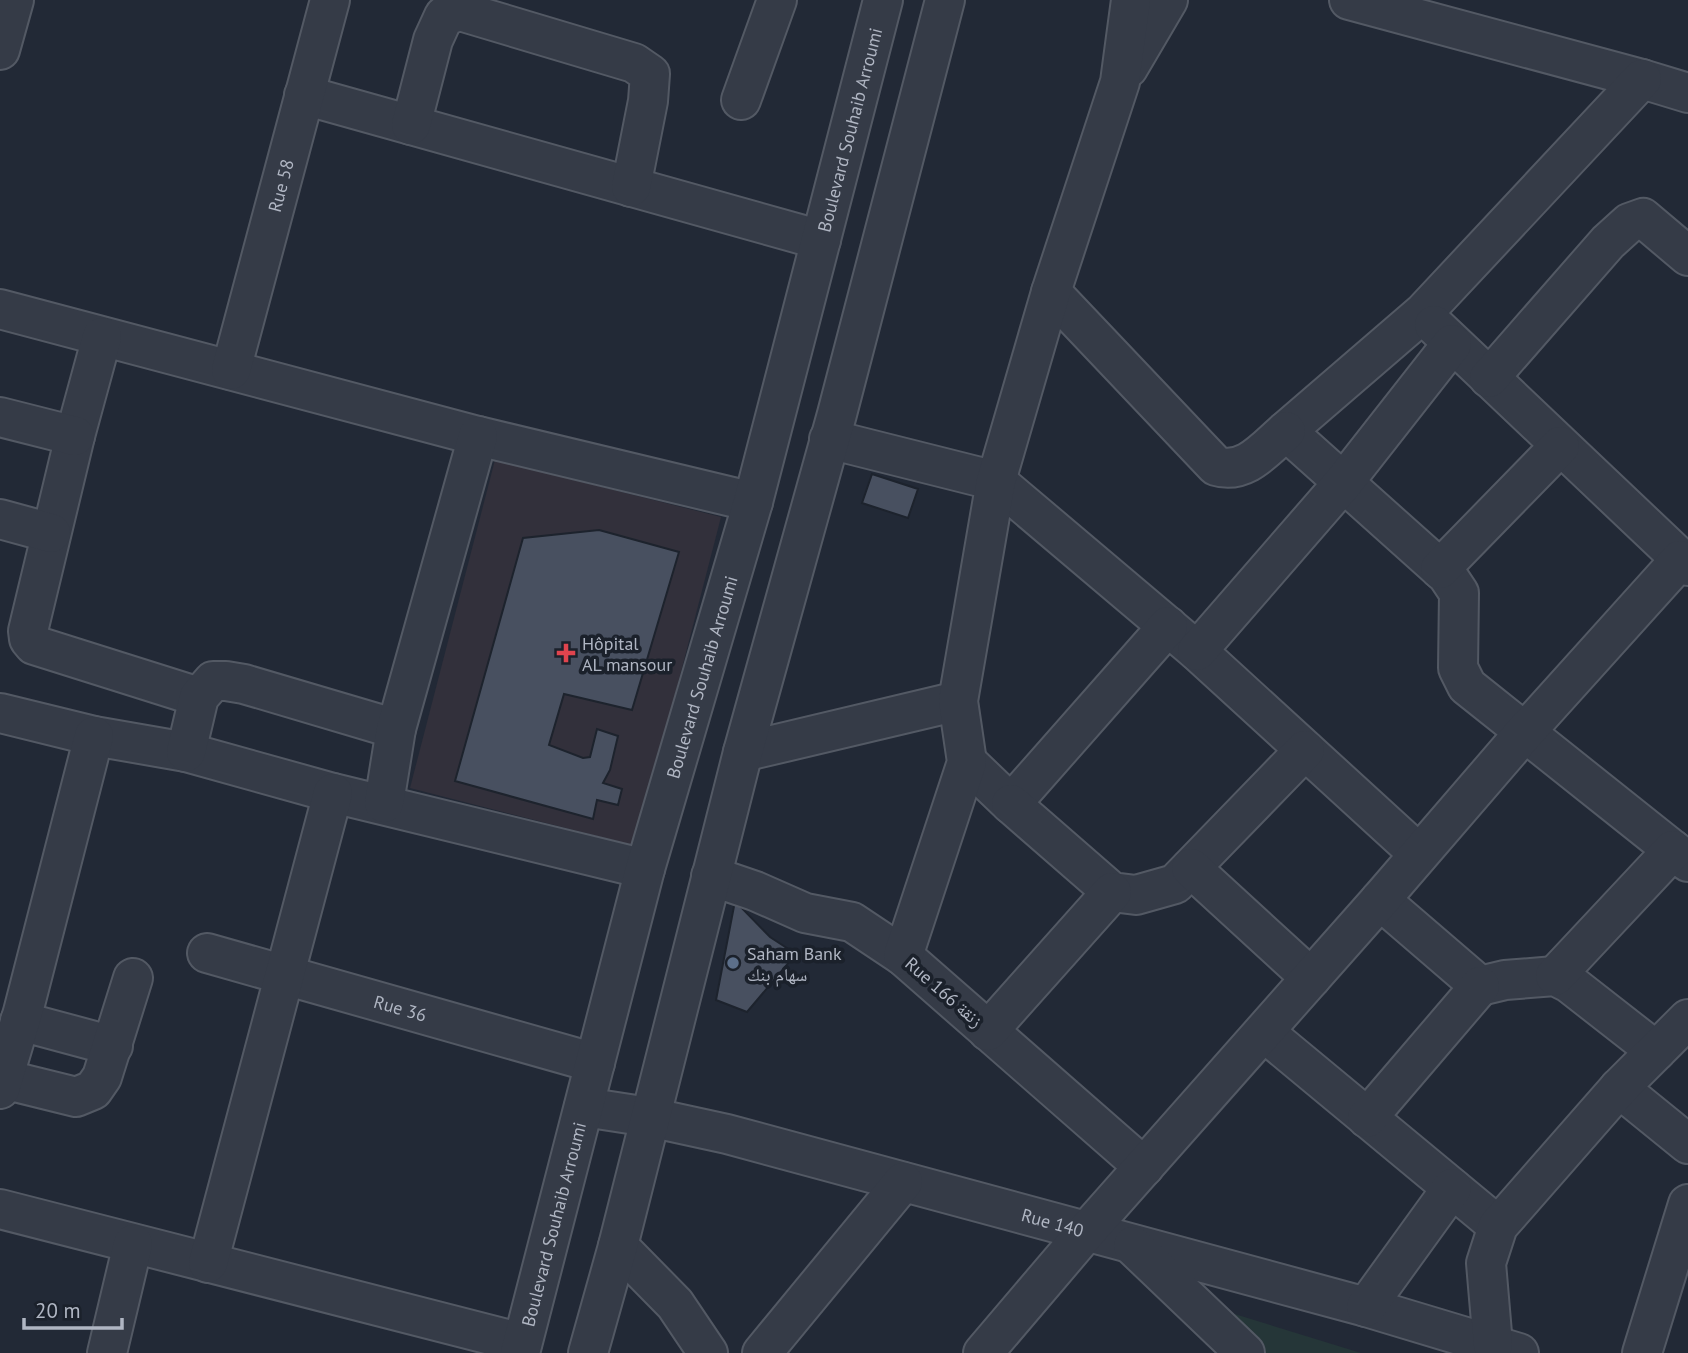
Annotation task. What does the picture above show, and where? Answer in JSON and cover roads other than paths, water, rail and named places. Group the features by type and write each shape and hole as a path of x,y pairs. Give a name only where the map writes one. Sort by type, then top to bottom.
{"street":[{"path":"0,50 14,0"},
{"name":"Rue 58","path":"231,370 330,0"},
{"path":"741,100 777,0"},
{"name":"Boulevard Souhaib Arroumi","path":"521,1348 645,869 753,502 883,0"},
{"path":"588,1353 618,1247 743,752 945,0"},
{"path":"903,956 967,762 958,701 996,481 1051,292 1120,82 1130,0"},
{"path":"1120,82 1168,0"},
{"path":"1349,0 1429,11 1688,93"},
{"path":"411,125 433,40 444,16 460,11 634,63 650,74 648,101 631,187"},
{"path":"1051,292 1216,466 1228,469 1248,463 1423,313 1642,79"},
{"path":"304,95 821,240"},
{"path":"1489,379 1608,242 1629,223 1643,218 1688,256"},
{"path":"0,309 478,436 753,502"},
{"path":"983,1353 1524,733 1684,563 1452,344 1423,313"},
{"path":"102,337 51,533 28,631 29,639 34,645 200,697"},
{"path":"1197,651 1343,483 1452,344"},
{"path":"0,417 75,436"},
{"path":"1286,431 1440,569 1459,593 1458,668 1467,686 1681,856 1555,976"},
{"path":"384,803 396,729 478,436"},
{"path":"829,439 996,481 1197,651 1419,854"},
{"path":"1440,569 1560,446"},
{"path":"0,519 51,533"},
{"path":"1011,804 1168,626"},
{"path":"186,752 200,697 213,681 244,684 396,729"},
{"path":"743,752 958,701"},
{"path":"0,713 94,736 186,752 333,793 384,803 645,869"},
{"path":"94,736 15,1002 1,1084 76,1097 93,1090 102,1077 133,978"},
{"path":"967,762 1112,892 1136,895 1175,884 1305,750"},
{"path":"208,1264 333,793"},
{"path":"1191,868 1311,978"},
{"name":"Rue 166 زنقة","path":"711,876 755,891 805,913 852,922 903,956 1144,1167"},
{"path":"988,1031 1112,892"},
{"path":"1380,900 1480,986"},
{"name":"Rue 36","path":"207,953 595,1063"},
{"path":"1367,1118 1480,986 1504,980 1555,976 1569,983 1656,1051"},
{"path":"15,1002 113,1046"},
{"path":"1506,1349 1486,1263 1498,1226 1619,1088 1688,1019"},
{"path":"1264,1032 1498,1226"},
{"path":"1619,1088 1688,1144"},
{"name":"Rue 140","path":"584,1107 649,1117 727,1134 1366,1307 1506,1349"},
{"path":"762,1353 903,1182"},
{"path":"1366,1307 1452,1188"},
{"path":"1642,1353 1688,1204"},
{"path":"0,1209 521,1348"},
{"path":"107,1353 133,1244"},
{"path":"1130,1244 1245,1353"},
{"path":"618,1247 675,1304 708,1353"}],"place":[{"name":"Hôpital AL mansour","path":"566,653"},
{"name":"Saham Bank سهام بنك","path":"733,963"}]}
